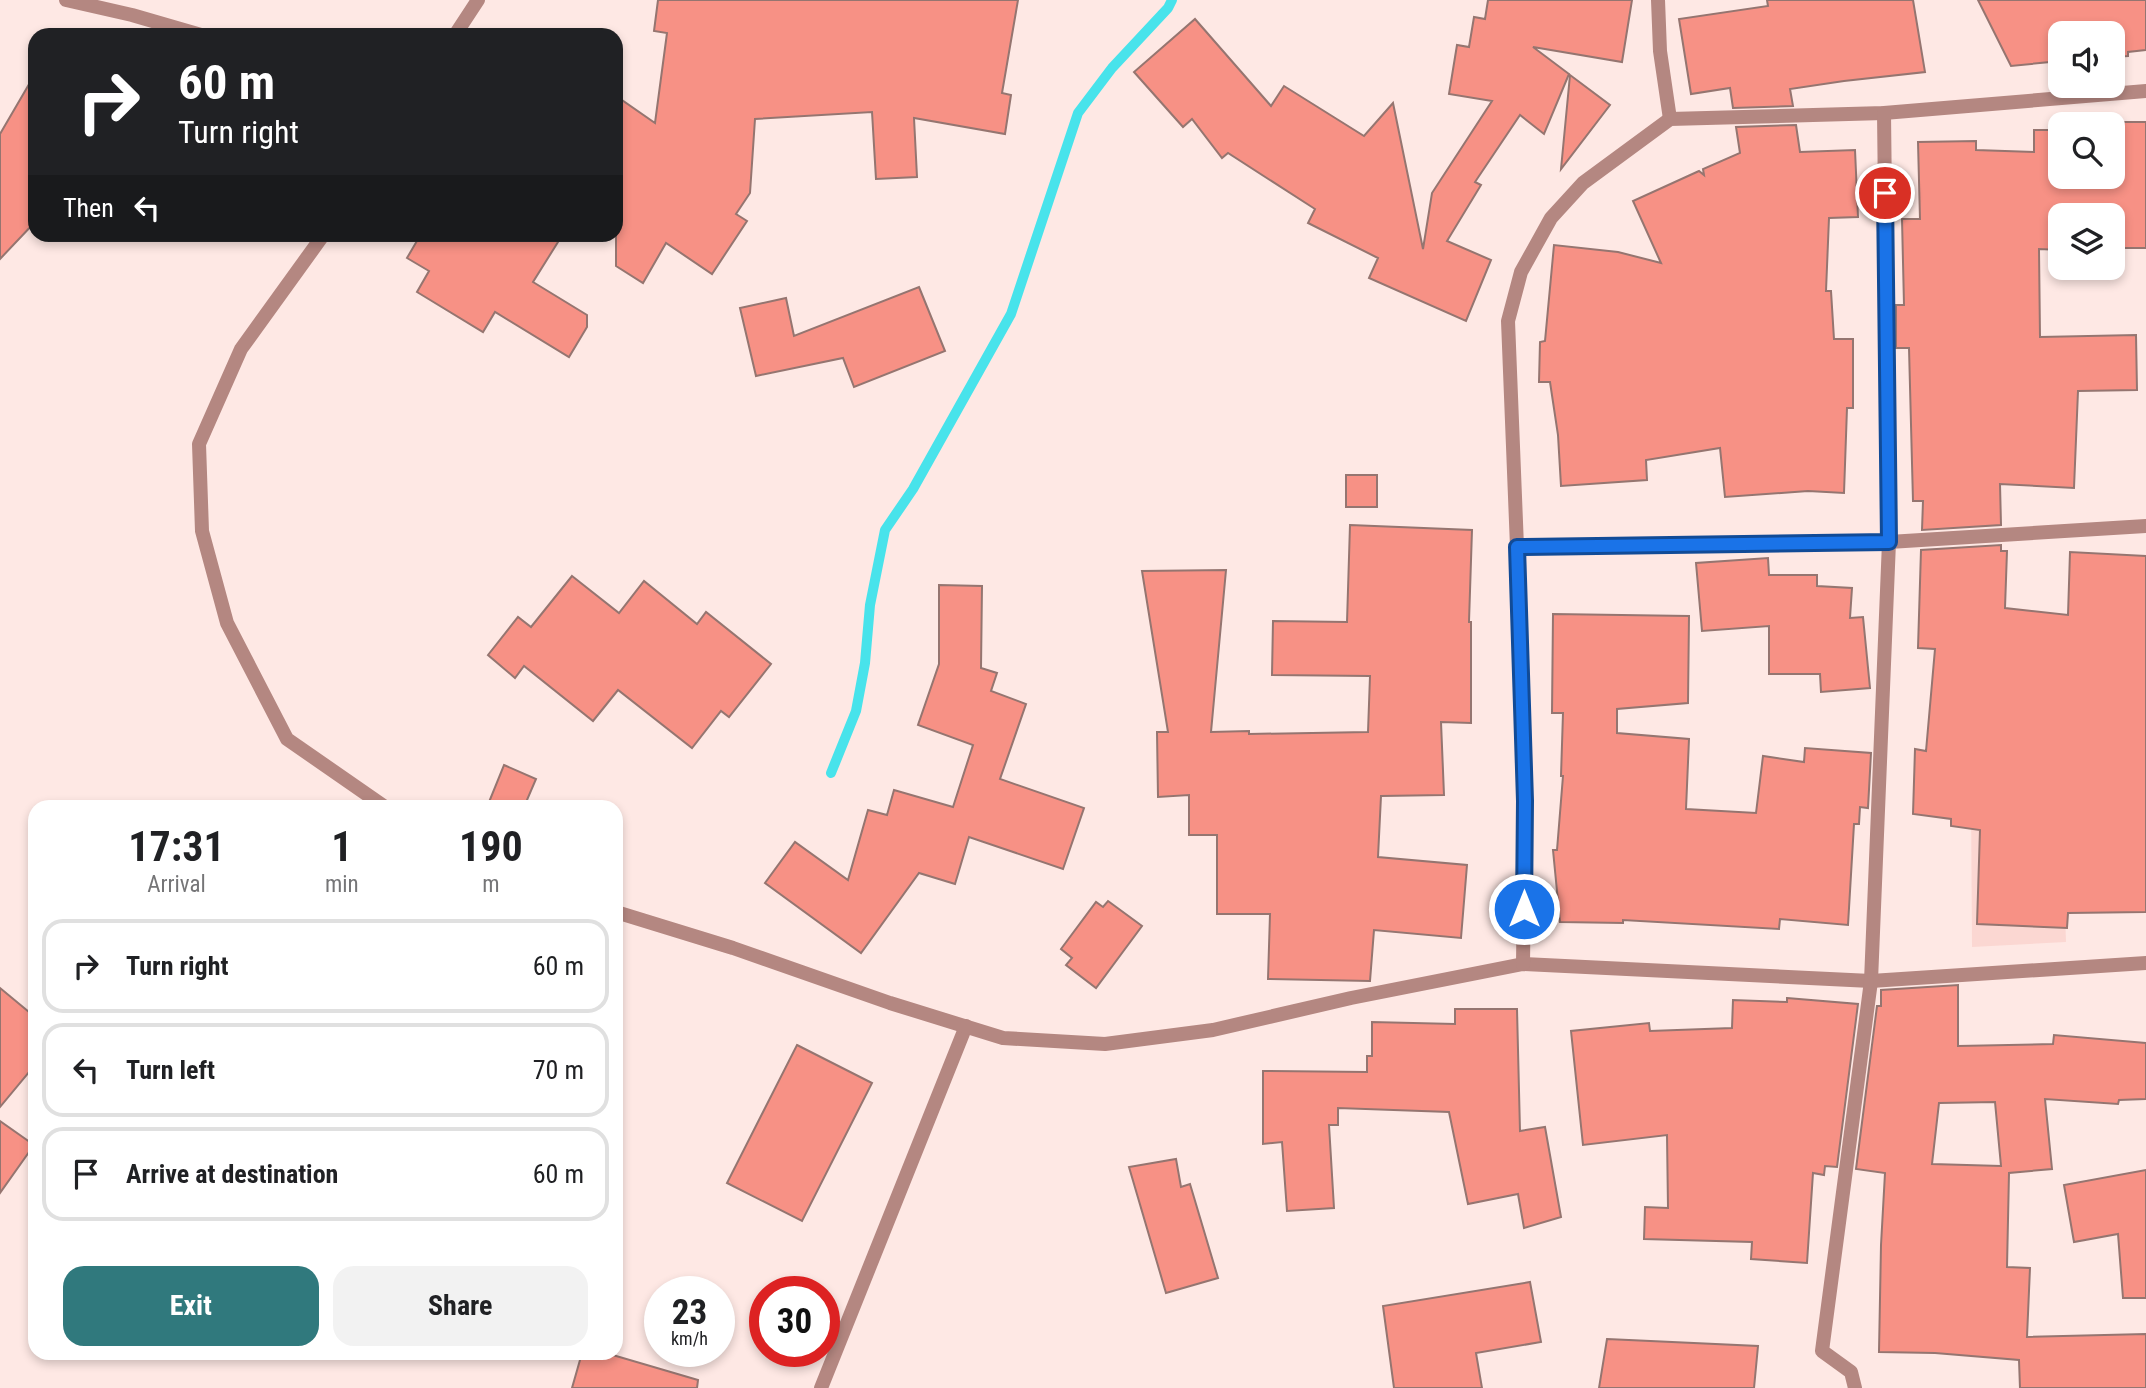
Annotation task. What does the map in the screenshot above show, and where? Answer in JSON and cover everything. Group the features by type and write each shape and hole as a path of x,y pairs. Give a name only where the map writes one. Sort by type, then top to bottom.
{"street":[{"path":"66,0 177,28"},
{"path":"460,28 478,0"},
{"path":"1658,0 1660,51 1670,119"},
{"path":"1523,964 1525,801 1508,321 1521,272 1551,218 1583,183 1670,119 1884,113 2146,90"},
{"path":"1854,1388 1851,1372 1822,1351 1871,981 1889,542 1884,113"},
{"path":"318,242 241,349 199,444 202,531 227,623 287,739 375,800"},
{"path":"1517,547 1889,542 2146,526"},
{"path":"623,914 1003,1038 1105,1044 1213,1030 1351,998 1523,964 1871,981 2146,963"},
{"path":"821,1388 966,1026"}],"shaded area":[{"path":"2061,783 2066,942 1972,947 1971,801"}],"building":[{"path":"658,0 1018,0 1002,93 1011,95 1005,134 914,118 917,177 876,179 872,112 755,119 750,193 736,214 747,221 712,274 666,243 643,283 616,266 616,242 623,242 623,101 655,123 667,33 654,31"},
{"path":"1488,0 1632,0 1622,62 1533,47 1569,74 1544,134 1520,115 1475,182 1481,185 1447,241 1491,260 1466,321 1369,278 1378,258 1308,223 1315,209 1228,153 1222,158 1192,119 1183,127 1134,72 1195,19 1271,106 1284,86 1364,136 1393,103 1423,249 1432,193 1492,101 1449,94 1457,45 1469,47 1474,17 1485,19"},
{"path":"1767,0 1913,0 1925,72 1790,89 1793,106 1733,108 1730,88 1691,94 1679,19 1768,6"},
{"path":"1978,0 2146,0 2146,50 2128,52 2128,56 2125,56 2125,21 2048,21 2048,62 2011,66"},
{"path":"1570,75 1610,105 1561,169"},
{"path":"28,86 28,229 0,259 0,134"},
{"path":"2125,122 2146,122 2146,248 2125,248 2125,203 2048,203 2048,249 2039,249 2040,337 2136,335 2137,390 2078,391 2074,488 2000,484 2001,525 1922,530 1923,501 1913,501 1909,348 1896,348 1896,305 1904,305 1902,219 1920,219 1918,142 1976,141 1976,150 2034,152 2034,130 2048,130 2048,189 2125,189"},
{"path":"1796,125 1800,152 1855,150 1858,217 1829,218 1826,291 1831,291 1834,339 1853,339 1853,408 1847,408 1844,493 1808,491 1725,497 1720,448 1646,460 1647,480 1561,486 1558,435 1550,382 1539,382 1540,342 1545,341 1554,245 1618,252 1661,263 1633,201 1699,171 1704,175 1703,169 1740,153 1736,127"},
{"path":"416,242 558,242 533,282 587,315 587,327 569,357 495,312 483,332 417,292 429,271 407,258"},
{"path":"919,287 945,351 854,387 843,358 756,376 740,308 786,298 794,336"},
{"path":"1346,475 1377,475 1377,507 1346,507"},
{"path":"1350,525 1472,530 1469,622 1471,723 1441,722 1444,795 1381,796 1378,857 1467,865 1461,938 1374,930 1370,981 1268,979 1270,914 1217,914 1217,835 1189,835 1189,795 1158,797 1157,732 1168,732 1142,571 1226,570 1211,732 1368,732 1370,676 1272,675 1273,621 1347,622"},
{"path":"2001,545 2001,551 2007,551 2005,608 2068,615 2070,552 2146,556 2146,912 2068,913 2067,928 1977,924 1980,830 1951,826 1951,819 1913,814 1915,749 1926,751 1935,649 1918,648 1921,550"},
{"path":"1768,558 1769,575 1817,575 1817,586 1852,588 1850,618 1863,617 1870,688 1821,692 1820,674 1769,674 1769,626 1702,631 1696,563"},
{"path":"572,576 619,613 644,581 697,624 706,612 771,664 729,717 721,711 692,748 618,690 593,721 524,666 515,678 488,655 518,617 531,627"},
{"path":"939,585 982,586 981,668 997,673 991,691 1026,704 1000,779 1084,808 1063,869 969,837 955,884 919,873 861,953 765,883 795,842 848,880 868,810 887,815 894,790 953,807 973,745 918,725 939,664"},
{"path":"1553,614 1689,616 1688,703 1617,709 1617,733 1689,739 1686,809 1756,813 1763,756 1804,762 1805,748 1871,753 1868,808 1860,807 1859,824 1854,824 1848,925 1780,919 1779,929 1623,920 1623,923 1560,922 1553,850 1557,850 1563,776 1563,713 1552,713"},
{"path":"504,765 536,779 527,800 490,800"},
{"path":"1108,901 1142,926 1096,988 1066,965 1072,958 1061,949 1096,902 1103,907"},
{"path":"1958,985 1958,1046 2053,1044 2054,1035 2146,1043 2146,1099 2119,1100 2118,1104 2045,1099 2052,1169 2009,1173 2007,1267 2030,1268 2027,1337 2146,1334 2146,1388 2020,1388 2019,1360 1935,1353 1879,1352 1885,1173 1856,1169 1877,1006 1881,1006 1881,990","holes":["1995,1102 2001,1166 1932,1164 1939,1103"]},
{"path":"0,988 28,1011 28,1073 0,1107"},
{"path":"1787,998 1858,1004 1837,1167 1825,1166 1824,1175 1813,1173 1807,1263 1751,1259 1752,1242 1644,1239 1645,1207 1668,1208 1667,1135 1583,1145 1571,1031 1649,1023 1650,1031 1732,1028 1733,1000 1787,1002"},
{"path":"1455,1009 1517,1009 1520,1131 1545,1127 1561,1217 1524,1228 1518,1194 1468,1204 1449,1112 1338,1108 1338,1125 1329,1125 1334,1208 1287,1211 1282,1142 1263,1144 1263,1071 1367,1072 1367,1056 1372,1056 1372,1022 1455,1024"},
{"path":"797,1045 872,1083 802,1221 727,1183"},
{"path":"0,1121 28,1141 28,1153 0,1193"},
{"path":"1176,1159 1181,1187 1190,1184 1218,1278 1166,1293 1129,1167"},
{"path":"2146,1170 2146,1298 2123,1298 2118,1234 2074,1242 2064,1185"},
{"path":"1530,1282 1541,1342 1476,1353 1482,1388 1394,1388 1383,1306"},
{"path":"1607,1339 1758,1346 1754,1388 1599,1388"},
{"path":"623,1358 644,1364 644,1367 654,1367 698,1380 697,1388 572,1388 580,1360"}],"waterway":[{"path":"831,773 856,711 865,663 870,605 885,530 913,489 1011,314 1078,113 1112,68 1168,8 1172,0"}],"route":[{"path":"1524,909 1525,801 1517,547 1889,542 1885,193"}]}
